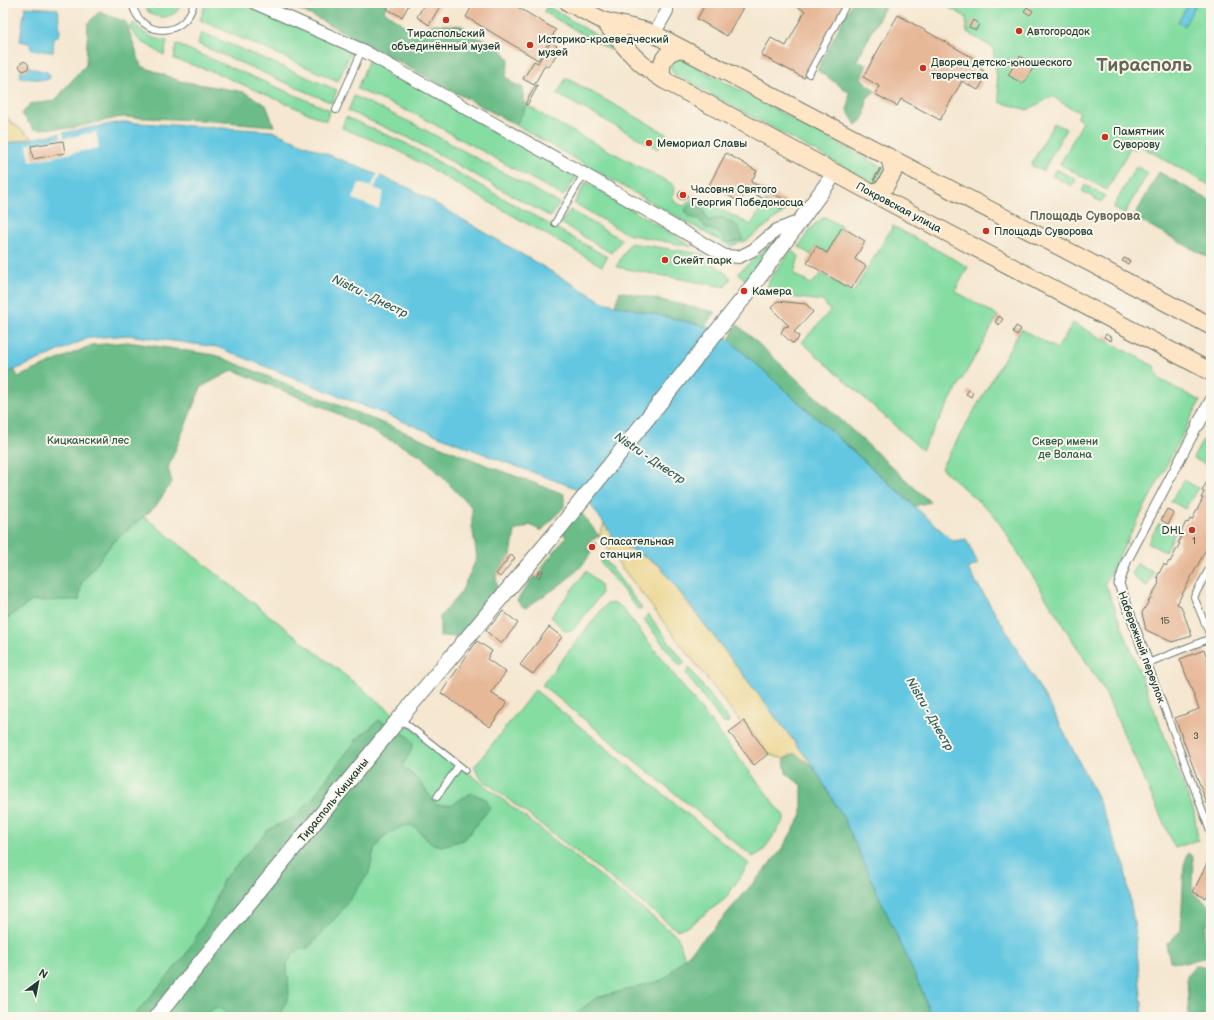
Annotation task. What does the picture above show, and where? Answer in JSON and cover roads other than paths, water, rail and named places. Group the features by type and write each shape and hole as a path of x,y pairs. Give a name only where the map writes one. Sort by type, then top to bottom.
{"main road":[{"name":"Покровская улица","path":"570,3 604,21 654,34 1211,326"},
{"name":"Покровская улица","path":"604,21 629,53 644,67 664,80 872,193 1211,372"},
{"path":"664,80 661,74 661,67 666,56 674,49 682,49"},
{"path":"872,193 884,188 893,172 890,158"}],"street":[{"path":"256,3 362,50 584,174 725,256 739,257 753,250 777,230 800,221"},
{"path":"654,34 669,7"},
{"name":"Тирасполь-Кицканы","path":"156,1017 399,718 558,530 746,295 835,173"},
{"name":"Набережный переулок","path":"1148,663 1119,584 1126,562 1211,402"}],"lane":[{"path":"132,3 138,18 145,24 152,28 166,30 176,27 186,20 192,12 194,3"},
{"path":"809,74 847,3"},
{"path":"336,110 362,50"},
{"path":"555,223 584,174"},
{"path":"1148,663 1211,638 1194,597 1211,564"},
{"name":"Набережный переулок","path":"1148,663 1211,834"},
{"path":"399,718 464,770"},
{"path":"437,797 458,766"}],"water":[{"path":"1189,3 1197,3 1184,26 1178,22"},
{"path":"25,7 58,9 60,33 58,36 54,37 53,52 32,50 29,43 20,41"},
{"path":"29,66 49,73 49,79 21,78 21,69 26,71"},
{"name":"Nistru - Днестр","path":"122,122 272,131 411,189 603,302 717,329 953,541 966,539 978,564 968,569 1053,711 1097,797 1124,864 1135,929 1143,1017 931,1017 923,993 843,817 813,766 659,565 616,541 584,495 573,487 499,460 217,347 128,335 89,338 3,375 3,144"}],"place":[{"name":"Тираспольский объединённый музей","path":"446,20"},
{"name":"Автогородок","path":"1019,31"},
{"name":"Историко-краеведческий музей","path":"530,45"},
{"name":"Дворец детско-юношеского творчества","path":"923,68"},
{"name":"Памятник Суворову","path":"1105,137"},
{"name":"Мемориал Славы","path":"649,143"},
{"name":"Часовня Святого Георгия Победоносца","path":"683,195"},
{"name":"Площадь Суворова","path":"986,231"},
{"name":"Скейт парк","path":"665,260"},
{"name":"Камера","path":"744,291"},
{"name":"DHL","path":"1192,530"},
{"name":"Спасательная станция","path":"592,547"}],"district":[{"name":"Тирасполь","path":"1144,64"},
{"name":"Площадь Суворова","path":"1085,216"}],"park label":[{"name":"Кицканский лес","path":"88,440"},
{"name":"Сквер имени де Волана","path":"1065,447"}]}
